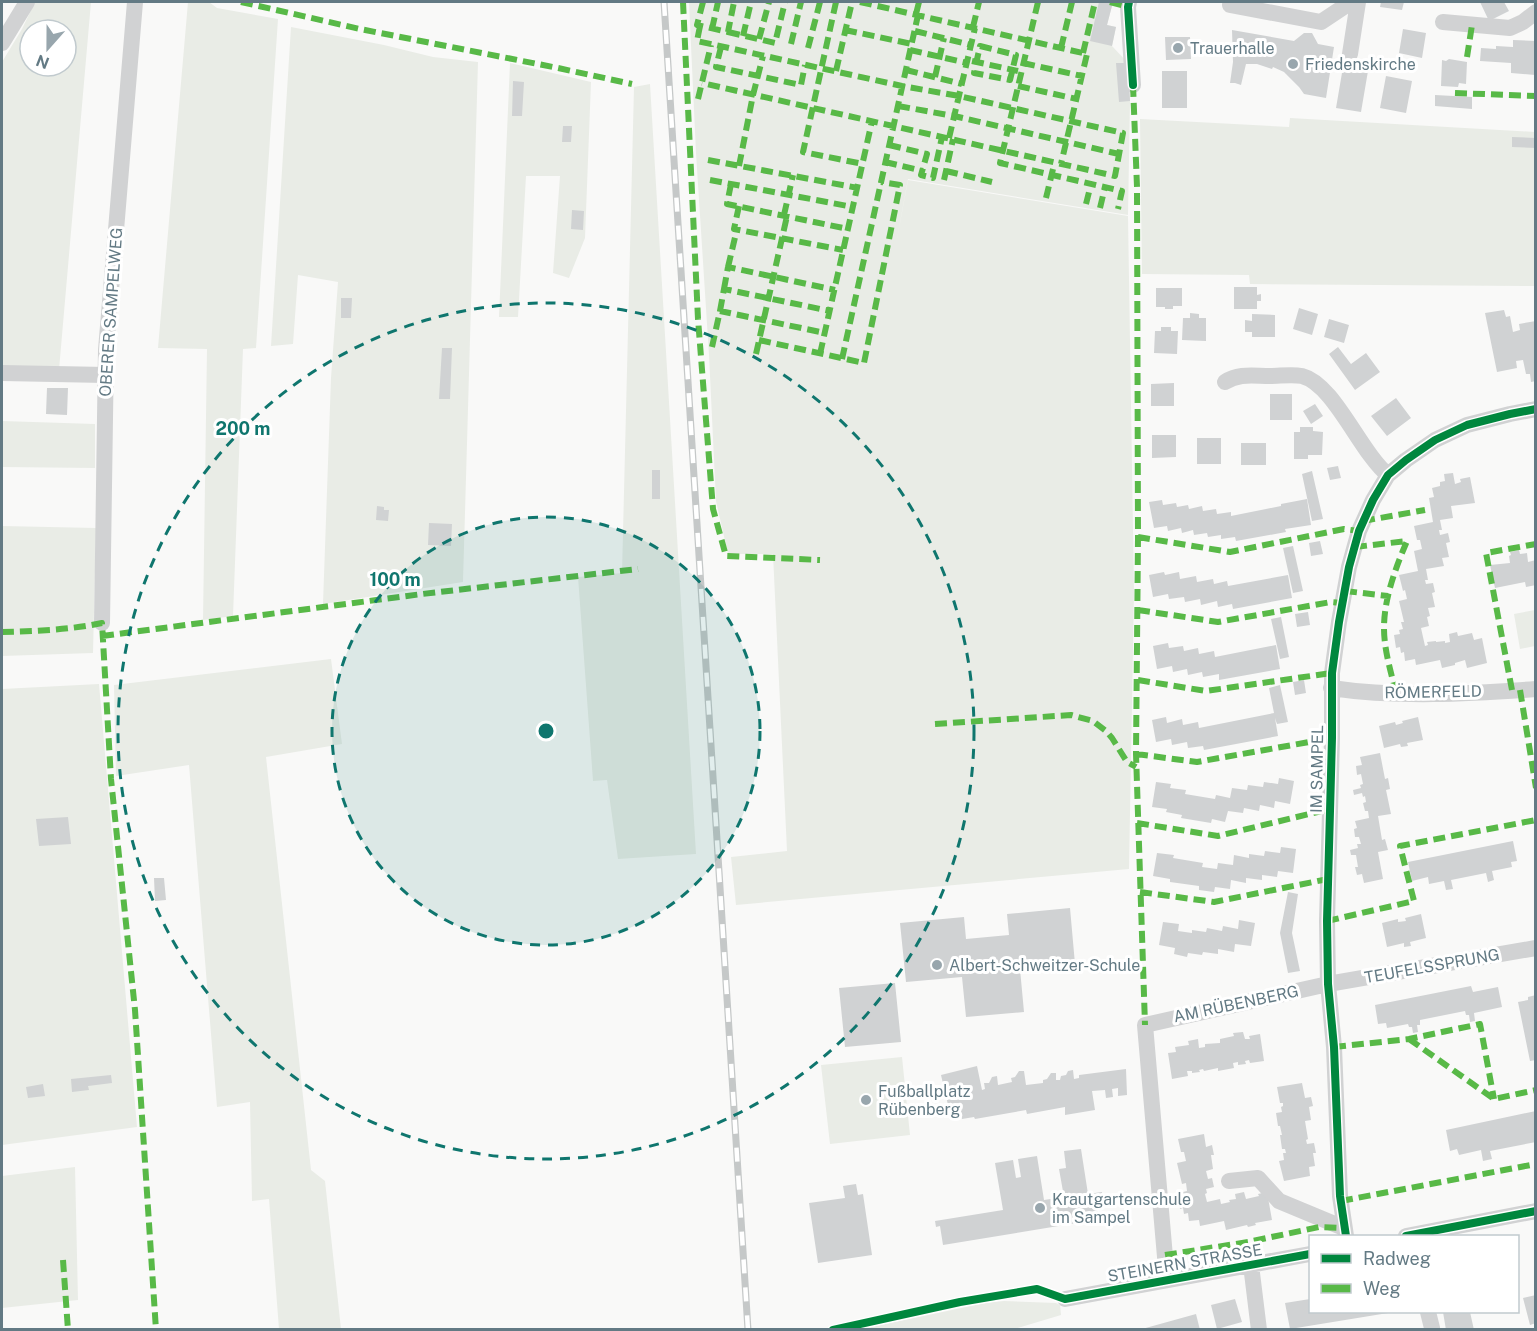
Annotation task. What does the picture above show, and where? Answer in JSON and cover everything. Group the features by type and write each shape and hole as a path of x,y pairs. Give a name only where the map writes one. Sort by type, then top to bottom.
{"street":[{"path":"2,43 27,2"},
{"name":"OBERER SAMPELWEG","path":"102,623 106,350 135,2"},
{"path":"1129,2 1133,85"},
{"path":"1230,5 1321,22 1351,2"},
{"path":"1350,54 1358,2"},
{"path":"1443,22 1510,28 1536,12"},
{"path":"2,373 106,375"},
{"path":"1225,382 1233,377 1243,376 1301,376 1314,381 1325,391 1375,462 1388,475"},
{"name":"IM SAMPEL","path":"1345,1232 1340,1196 1334,1047 1328,984 1327,921 1332,738 1331,688 1349,567 1359,531 1373,500 1388,475 1434,440 1467,425 1536,409"},
{"name":"RÖMERFELD","path":"1331,688 1364,693 1432,694 1536,689"},
{"name":"TEUFELSSPRUNG","path":"1328,984 1536,948"},
{"name":"AM RÜBENBERG","path":"1167,1280 1145,1025 1328,984"},
{"path":"1229,1181 1258,1178 1279,1201 1345,1232"},
{"path":"1416,1235 1536,1211"},
{"name":"STEINERN STRASSE","path":"1065,1299 1309,1254"},
{"path":"1251,1265 1259,1329"},
{"path":"1428,1313 1430,1329"}],"shaded area":[{"path":"35,2 91,2 59,370 2,369 2,62 18,36 18,78 78,78 78,18 27,18"},
{"path":"188,2 209,2 217,8 278,19 256,348 243,349 233,616 203,620 207,349 158,348"},
{"path":"689,2 1113,2 1107,25 1116,27 1112,46 1128,63 1130,101 1128,215 908,179 894,255 908,180 1128,216 1134,592 1129,869 736,905 731,857 787,851 773,554 728,554 716,501"},
{"path":"291,27 433,57 478,62 463,582 323,604 331,378 338,282 298,275 293,344 271,346"},
{"path":"510,63 591,82 585,238 569,278 553,273 560,176 526,176 518,317 499,317"},
{"path":"650,84 696,854 618,859 607,780 593,781 578,577 622,573 634,87"},
{"path":"1290,118 1535,132 1535,286 1250,284 1249,275 1142,274 1140,119 1289,127"},
{"path":"2,421 95,424 95,468 2,467"},
{"path":"2,526 96,528 93,653 2,656"},
{"path":"1535,610 1535,646 1520,649 1514,614"},
{"path":"331,659 342,744 266,757 311,1170 325,1181 341,1329 279,1329 269,1199 252,1201 250,1102 217,1107 189,765 116,776 114,685"},
{"path":"99,684 137,1127 2,1145 2,689"},
{"name":"Fußballplatz Rübenberg","path":"902,1057 910,1135 830,1144 821,1065"},
{"path":"75,1167 78,1300 2,1308 2,1176"},
{"path":"1004,1301 1056,1303 1060,1305 1061,1315 1014,1329 862,1329 985,1303"}],"building":[{"path":"1099,2 1113,2 1107,25 1116,27 1112,46 1090,41"},
{"path":"1381,2 1404,2 1402,10 1380,7"},
{"path":"1480,2 1504,2 1509,11 1489,21"},
{"path":"1403,29 1426,33 1422,58 1399,53"},
{"name":"Friedenskirche","path":"1232,30 1294,41 1304,33 1312,33 1318,44 1334,47 1326,98 1304,94 1284,72 1257,64 1246,64 1241,85 1230,83 1233,62"},
{"name":"Trauerhalle","path":"1165,37 1190,37 1191,59 1166,60"},
{"path":"1513,40 1536,41 1535,75 1511,73 1511,63 1480,61 1481,48 1513,47"},
{"path":"1442,60 1467,62 1466,84 1459,83 1458,87 1441,86"},
{"path":"1116,63 1128,63 1130,101 1119,102"},
{"path":"1343,67 1368,71 1361,112 1336,108"},
{"path":"1162,71 1187,71 1187,108 1162,108"},
{"path":"1386,76 1412,81 1406,113 1380,108"},
{"path":"513,81 524,82 522,116 512,116"},
{"path":"1435,95 1472,97 1472,109 1435,106"},
{"path":"563,126 572,126 571,142 562,142"},
{"path":"1512,137 1536,138 1536,148 1512,147"},
{"path":"572,210 584,211 583,230 571,229"},
{"path":"1234,287 1257,287 1257,295 1261,294 1261,301 1257,301 1257,309 1234,309"},
{"path":"1156,288 1182,288 1182,306 1173,306 1173,309 1156,307"},
{"path":"341,298 352,298 351,318 341,318"},
{"path":"1299,308 1318,314 1312,335 1293,329"},
{"path":"1504,310 1506,317 1510,316 1513,332 1520,330 1519,324 1536,321 1536,381 1531,382 1530,374 1526,374 1523,360 1516,361 1517,368 1497,372 1485,313"},
{"path":"1190,313 1199,314 1199,318 1206,318 1206,341 1182,340 1183,318 1190,318"},
{"path":"1252,314 1275,315 1275,337 1252,337 1252,332 1245,332 1245,320 1252,321"},
{"path":"1329,319 1349,325 1344,343 1324,337"},
{"path":"1161,327 1171,327 1171,331 1178,331 1177,354 1154,353 1155,331 1161,331"},
{"path":"1338,347 1351,364 1366,353 1380,372 1355,390 1329,354"},
{"path":"442,348 452,348 450,399 439,399"},
{"path":"1174,383 1174,406 1151,406 1151,384"},
{"path":"47,388 68,388 67,415 46,414"},
{"path":"1270,394 1292,394 1292,420 1270,420"},
{"path":"1396,398 1411,418 1387,436 1371,416"},
{"path":"1315,404 1323,416 1311,424 1303,411"},
{"path":"1300,427 1313,427 1313,431 1323,432 1322,455 1308,455 1308,459 1294,459 1294,432 1300,432"},
{"path":"1152,435 1176,435 1176,457 1152,458"},
{"path":"1197,438 1221,438 1221,464 1197,464"},
{"path":"1241,443 1266,443 1266,465 1241,465"},
{"path":"1338,466 1341,478 1330,480 1327,468"},
{"path":"652,470 660,470 660,499 652,499"},
{"path":"1312,471 1323,519 1312,521 1302,474"},
{"path":"1453,473 1455,484 1461,482 1460,479 1470,477 1475,503 1451,506 1453,518 1440,520 1442,530 1439,530 1440,535 1448,533 1450,542 1446,543 1449,557 1442,558 1444,566 1426,569 1428,580 1425,580 1426,584 1433,583 1435,592 1432,593 1435,607 1428,608 1429,626 1421,628 1425,646 1428,645 1427,642 1450,642 1449,634 1457,632 1458,636 1472,633 1474,640 1482,638 1487,663 1467,668 1465,660 1442,668 1440,660 1416,665 1415,659 1405,661 1404,652 1401,653 1400,647 1396,648 1394,635 1400,634 1399,630 1403,629 1401,622 1404,622 1399,601 1407,599 1399,575 1418,571 1414,551 1422,549 1414,526 1433,522 1429,498 1434,497 1432,488 1440,486 1440,482 1445,481 1444,474"},
{"path":"1307,499 1311,525 1236,541 1235,537 1221,539 1221,535 1208,537 1207,533 1194,535 1193,530 1182,533 1181,528 1168,531 1167,526 1154,528 1149,502 1162,500 1163,505 1176,503 1177,507 1188,505 1189,509 1202,506 1203,511 1216,509 1217,514 1231,512 1231,516"},
{"path":"377,506 389,510 388,521 376,520"},
{"path":"429,523 452,524 451,546 428,545"},
{"path":"1320,541 1323,554 1311,556 1309,543"},
{"path":"1293,546 1303,591 1293,593 1283,548"},
{"path":"1519,550 1520,554 1527,553 1528,562 1536,560 1536,585 1526,587 1525,582 1495,588 1490,565 1510,563 1510,552"},
{"path":"1164,572 1165,575 1179,572 1180,579 1196,576 1197,582 1213,579 1214,584 1227,581 1228,586 1288,575 1292,598 1233,609 1232,604 1218,607 1217,601 1201,605 1200,599 1185,602 1184,597 1169,599 1168,594 1153,597 1149,575"},
{"path":"1308,612 1310,625 1297,627 1295,614"},
{"path":"1281,617 1289,657 1280,659 1271,619"},
{"path":"1168,643 1169,648 1183,646 1184,651 1198,648 1199,654 1214,651 1215,657 1276,645 1280,669 1219,680 1219,674 1203,677 1202,672 1188,675 1187,669 1173,672 1172,666 1157,669 1153,646"},
{"path":"1304,680 1306,693 1295,695 1293,682"},
{"path":"1280,685 1288,722 1277,724 1275,718 1278,736 1204,750 1203,746 1188,748 1187,742 1172,745 1171,739 1156,742 1152,720 1166,717 1167,723 1182,719 1183,725 1198,722 1199,728 1274,713 1269,688"},
{"path":"1418,717 1423,740 1407,743 1408,746 1401,747 1400,744 1384,748 1379,726 1395,722 1396,725"},
{"path":"1380,753 1385,779 1388,778 1390,789 1386,790 1391,814 1378,816 1382,840 1385,839 1388,850 1378,852 1383,879 1364,883 1362,874 1357,875 1356,855 1351,855 1350,850 1358,848 1357,844 1361,844 1359,837 1355,837 1354,829 1357,828 1355,821 1369,818 1363,803 1366,802 1365,796 1363,797 1362,793 1354,795 1353,790 1361,788 1360,785 1363,784 1361,774 1357,775 1356,766 1362,765 1360,757"},
{"path":"1279,778 1294,781 1290,804 1275,801 1274,808 1260,805 1259,811 1244,808 1243,813 1228,811 1225,822 1212,819 1211,823 1181,818 1182,815 1166,812 1167,809 1152,807 1156,782 1171,784 1170,788 1186,790 1185,794 1215,799 1216,795 1230,798 1232,788 1247,790 1248,785 1263,787 1264,782 1278,784"},
{"path":"68,817 71,844 39,846 36,819"},
{"path":"1513,841 1517,861 1511,862 1512,867 1492,871 1494,880 1488,882 1486,873 1451,880 1453,889 1446,890 1444,881 1429,884 1428,877 1412,881 1408,862"},
{"path":"1281,847 1296,849 1293,873 1278,871 1277,877 1262,875 1262,880 1246,878 1246,883 1231,880 1230,889 1215,887 1214,892 1199,890 1199,886 1170,882 1170,879 1153,876 1157,853 1174,855 1173,858 1203,863 1202,867 1217,869 1218,863 1233,865 1234,855 1249,858 1249,854 1264,856 1265,851 1280,853"},
{"path":"154,878 164,878 166,900 155,901"},
{"path":"1288,892 1298,894 1292,933 1300,971 1288,973 1280,933"},
{"path":"1070,908 1075,964 1020,969 1024,1012 966,1017 962,977 906,982 900,923 964,917 966,939 1009,935 1007,914"},
{"path":"1421,914 1426,938 1410,942 1411,946 1404,947 1404,943 1387,947 1382,923 1398,919 1398,922 1406,921 1405,918"},
{"path":"1239,920 1255,923 1251,946 1235,944 1234,952 1218,949 1218,954 1188,953 1187,957 1174,954 1175,948 1159,945 1163,922 1179,924 1178,931 1192,933 1192,930 1206,932 1207,928 1222,931 1223,926 1238,929"},
{"path":"895,983 901,1042 845,1047 839,988"},
{"path":"1471,986 1473,992 1498,987 1502,1007 1474,1013 1475,1021 1470,1022 1469,1015 1466,1015 1465,1011 1420,1020 1420,1025 1417,1025 1418,1032 1413,1033 1412,1027 1408,1024 1387,1028 1386,1023 1378,1024 1375,1005"},
{"path":"1536,995 1536,1060 1530,1061 1518,1002"},
{"path":"1243,1032 1245,1039 1260,1034 1264,1061 1250,1063 1249,1060 1245,1061 1246,1064 1238,1065 1238,1062 1233,1063 1234,1068 1218,1071 1218,1068 1204,1071 1203,1069 1192,1073 1192,1071 1187,1071 1188,1076 1172,1079 1168,1053 1176,1052 1175,1047 1189,1045 1188,1041 1198,1039 1199,1048 1205,1047 1205,1044 1220,1043 1220,1039 1234,1036 1233,1033"},
{"path":"977,1066 982,1090 985,1089 984,1083 989,1083 992,1077 997,1076 998,1085 1012,1082 1011,1078 1015,1077 1019,1071 1024,1071 1026,1085 1043,1083 1043,1080 1047,1079 1051,1073 1056,1073 1056,1080 1060,1080 1061,1076 1073,1070 1074,1079 1079,1078 1079,1075 1126,1069 1127,1095 1118,1096 1118,1088 1112,1089 1113,1097 1106,1098 1105,1090 1092,1091 1095,1110 1065,1115 1065,1107 1027,1114 1026,1110 975,1119 974,1117 962,1119 958,1103 948,1105 941,1075"},
{"path":"111,1075 112,1083 88,1086 89,1090 72,1092 71,1079"},
{"path":"1302,1083 1305,1098 1311,1097 1313,1106 1309,1107 1311,1120 1305,1121 1307,1144 1314,1143 1315,1166 1309,1167 1310,1176 1284,1181 1279,1161 1284,1160 1283,1153 1286,1153 1285,1149 1282,1149 1280,1135 1282,1135 1276,1113 1282,1112 1283,1103 1280,1103 1277,1087"},
{"path":"43,1084 45,1096 28,1098 26,1087"},
{"path":"1536,1111 1536,1142 1490,1151 1492,1159 1483,1161 1481,1150 1459,1155 1457,1149 1450,1151 1446,1130"},
{"path":"1204,1134 1206,1147 1212,1145 1214,1155 1211,1155 1213,1169 1206,1171 1208,1179 1212,1178 1214,1187 1206,1189 1207,1202 1220,1199 1221,1204 1236,1199 1235,1194 1244,1192 1246,1199 1267,1192 1272,1220 1226,1230 1224,1221 1200,1226 1199,1220 1189,1221 1188,1213 1184,1214 1183,1208 1180,1209 1178,1196 1184,1195 1183,1192 1187,1191 1186,1183 1182,1184 1177,1163 1186,1161 1178,1139"},
{"path":"1081,1149 1088,1194 1102,1192 1103,1200 1098,1201 1101,1219 943,1245 940,1226 936,1227 935,1221 1003,1210 995,1163 1013,1160 1016,1178 1021,1177 1018,1159 1037,1156 1044,1200 1064,1197 1059,1169 1066,1168 1064,1151"},
{"path":"856,1184 858,1195 863,1194 872,1255 818,1263 809,1203 845,1198 843,1186"},
{"path":"1536,1295 1536,1323 1530,1325 1523,1298"},
{"path":"1235,1299 1242,1322 1217,1329 1211,1305"},
{"path":"1309,1299 1309,1313 1388,1313 1290,1329 1285,1303"},
{"path":"1443,1313 1470,1313 1474,1330 1446,1330"},
{"path":"1196,1314 1200,1330 1142,1329"}],"railway":[{"path":"664,2 748,1330"}],"marked path":[{"path":"241,2 360,29 632,84"},
{"path":"683,2 698,319 713,509 726,556 820,560"},
{"path":"703,2 697,25 728,32 734,2"},
{"path":"712,29 718,2"},
{"path":"743,36 751,2"},
{"path":"759,39 769,2"},
{"path":"728,32 775,43 785,2"},
{"path":"791,44 801,2"},
{"path":"808,48 820,2"},
{"path":"836,2 803,152 863,164"},
{"path":"836,71 852,2"},
{"path":"860,2 1087,54 1061,164"},
{"path":"916,14 919,2"},
{"path":"973,27 979,2"},
{"path":"1038,2 1000,163 1122,191 1118,209"},
{"path":"1061,48 1072,2"},
{"path":"1083,53 1095,2"},
{"path":"1110,2 1128,7"},
{"path":"842,359 918,15"},
{"path":"1467,57 1472,25"},
{"path":"700,26 697,41 1123,133 1115,176 702,83"},
{"path":"949,138 975,28"},
{"path":"845,30 912,44"},
{"path":"915,31 971,45"},
{"path":"935,77 944,38"},
{"path":"698,99 711,45"},
{"path":"980,46 1016,55 1010,80 974,73 980,46"},
{"path":"721,47 716,67 801,85 805,65"},
{"path":"910,50 967,63"},
{"path":"739,166 763,56"},
{"path":"972,61 1018,71"},
{"path":"1023,63 1082,76"},
{"path":"906,70 962,84"},
{"path":"1133,85 1137,187 1136,754 1145,1025"},
{"path":"1018,86 1077,99"},
{"path":"1455,93 1536,96"},
{"path":"898,106 954,116 1119,154"},
{"path":"820,354 872,121"},
{"path":"889,145 927,154 921,175 933,178 942,137"},
{"path":"944,180 953,139"},
{"path":"708,160 858,188"},
{"path":"885,162 923,171"},
{"path":"1046,198 1053,169"},
{"path":"946,171 992,182"},
{"path":"784,215 793,175"},
{"path":"710,180 853,207"},
{"path":"759,340 864,363 900,185 881,182"},
{"path":"731,184 727,204 848,229"},
{"path":"1086,204 1091,184"},
{"path":"1100,208 1105,187"},
{"path":"739,206 734,229 843,250"},
{"path":"756,354 787,216"},
{"path":"728,267 737,229"},
{"path":"724,289 728,267 835,290"},
{"path":"720,311 724,289 830,311"},
{"path":"712,347 720,311 825,333"},
{"path":"1363,521 1425,510"},
{"path":"1138,537 1230,552 1344,529 1359,531"},
{"path":"1355,547 1407,541 1391,583 1384,628 1388,661 1396,693"},
{"path":"1512,690 1486,553 1536,544"},
{"path":"102,636 422,594 638,569"},
{"path":"1345,591 1388,596"},
{"path":"1138,610 1218,622 1331,602 1342,603"},
{"path":"2,632 65,629 102,623 111,779 135,1010 156,1330"},
{"path":"1138,680 1206,691 1332,673"},
{"path":"1520,690 1536,788"},
{"path":"935,724 1071,715 1093,721 1106,731 1127,762 1136,767"},
{"path":"1136,754 1197,762 1332,738"},
{"path":"1137,823 1218,836 1330,809"},
{"path":"1327,921 1414,901 1400,846 1536,820"},
{"path":"1140,892 1214,902 1328,879"},
{"path":"1334,1047 1409,1039 1480,1024 1494,1099"},
{"path":"1409,1039 1494,1099 1536,1090"},
{"path":"1341,1201 1536,1164"},
{"path":"1165,1255 1248,1242 1319,1227 1344,1228"},
{"path":"63,1260 68,1330"}],"cycle path":[{"path":"1129,2 1133,85"},
{"path":"1346,1235 1340,1196 1334,1047 1328,984 1327,921 1332,673 1349,567 1359,531 1373,500 1388,475 1435,440 1467,425 1536,409"},
{"path":"1411,1235 1536,1211"},
{"path":"833,1330 960,1302 1037,1289 1065,1299 1309,1254"}],"place":[{"name":"Trauerhalle","path":"1178,48"},
{"name":"Friedenskirche","path":"1293,64"},
{"name":"Albert-Schweitzer-Schule","path":"937,965"},
{"name":"Fußballplatz Rübenberg","path":"866,1100"},
{"name":"Krautgartenschule im Sampel","path":"1040,1208"}]}
